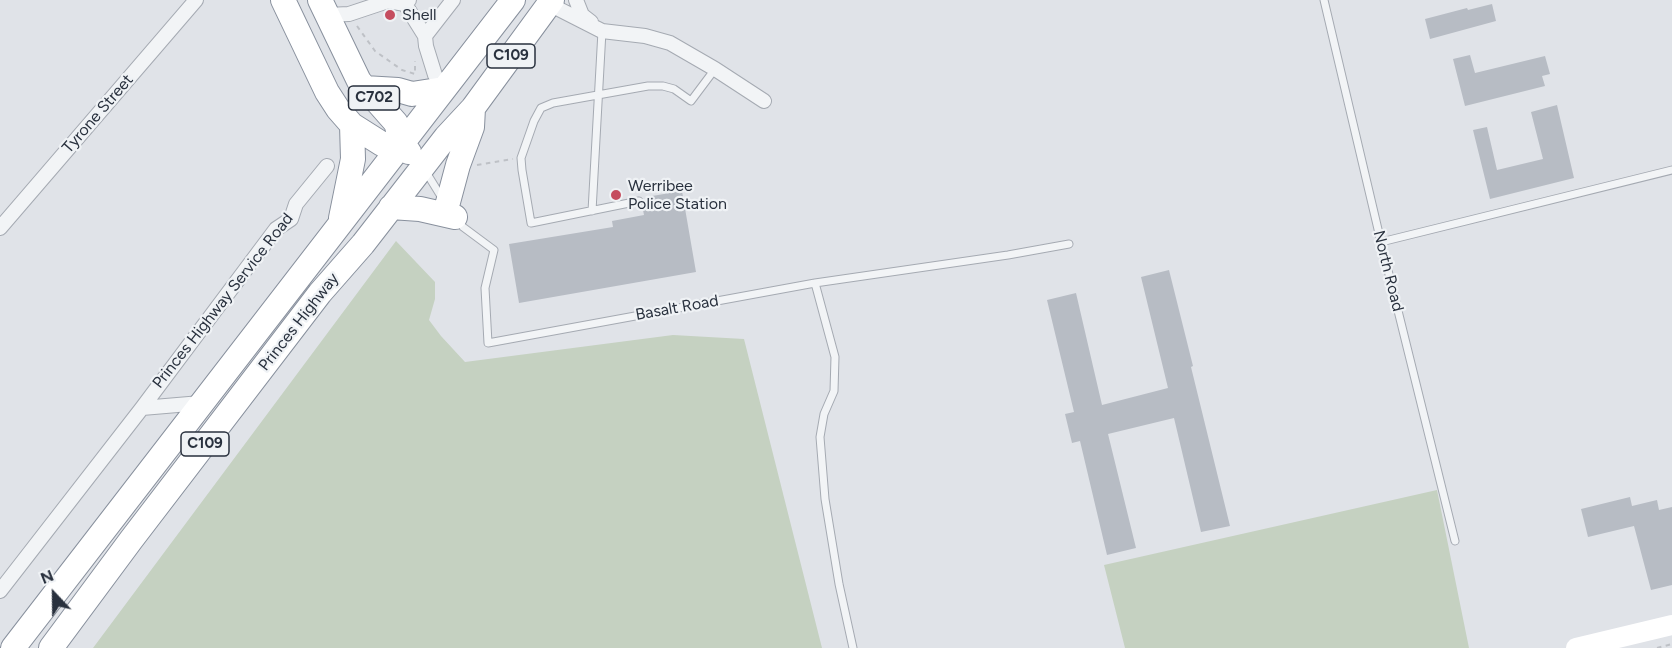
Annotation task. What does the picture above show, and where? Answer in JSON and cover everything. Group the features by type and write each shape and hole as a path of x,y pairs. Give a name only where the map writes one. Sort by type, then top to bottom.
{"highway":[{"name":"C702","path":"283,0 327,92 338,109 352,125 382,144 402,144"},
{"name":"Princes Highway","path":"13,648 513,0"},
{"name":"Princes Highway","path":"51,648 320,293 363,244 446,137 473,108 549,1"},
{"name":"C702","path":"332,10 359,81 396,123 402,144 423,166"},
{"path":"364,88 398,90 412,94 444,89"},
{"path":"391,207 451,212 458,165 472,127 473,108"},
{"path":"339,226 353,159 352,125"}],"main road":[{"path":"1576,648 1672,625"}],"street":[{"name":"Tyrone Street","path":"0,228 196,0"},
{"path":"425,36 453,0"},
{"path":"576,0 582,15 602,31"},
{"path":"549,1 602,31 645,36 670,43 715,69 764,102"},
{"path":"332,10 388,2 407,2 425,36 435,75 444,89"},
{"name":"Princes Highway Service Road","path":"0,591 142,408 276,229 291,219 296,204 327,165"},
{"name":"Princes Highway Service Road","path":"142,408 201,403"}],"lane":[{"name":"North Road","path":"1324,0 1455,541"},
{"path":"592,210 602,31"},
{"path":"639,201 531,223 521,158 541,108 553,103 648,86 674,89 691,101 715,69"},
{"name":"Basalt Road","path":"423,166 451,212 463,227 494,250 484,288 488,343 816,283 1069,244"},
{"path":"1381,242 1672,170"},
{"path":"816,283 835,357 834,391 824,414 820,437 825,499 839,584 853,648"}],"path":[{"path":"332,10 375,51 402,70 415,74"},
{"path":"478,165 521,158"},
{"path":"1658,648 1672,645"}],"green space":[{"path":"396,241 435,282 435,299 429,320 465,362 673,335 744,339 822,648 93,648"},
{"path":"1437,490 1469,648 1125,648 1104,565"}],"building":[{"path":"1492,4 1496,21 1430,39 1425,19"},
{"path":"1470,55 1475,73 1545,56 1550,74 1542,76 1545,86 1465,106 1453,59"},
{"path":"1557,105 1574,178 1490,199 1473,130 1487,127 1497,170 1543,159 1531,112"},
{"path":"682,191 696,272 519,303 509,244 613,227 612,221 644,215 643,210 648,210 646,197"},
{"path":"1169,270 1230,526 1201,532 1174,418 1108,434 1136,548 1107,555 1080,441 1072,443 1065,414 1074,412 1047,300 1076,293 1102,405 1168,388 1141,277"},
{"path":"1630,497 1632,506 1657,500 1659,510 1672,507 1672,585 1651,590 1634,526 1588,537 1581,509"}],"place":[{"name":"Shell","path":"390,15"},
{"name":"Werribee Police Station","path":"616,195"}]}
